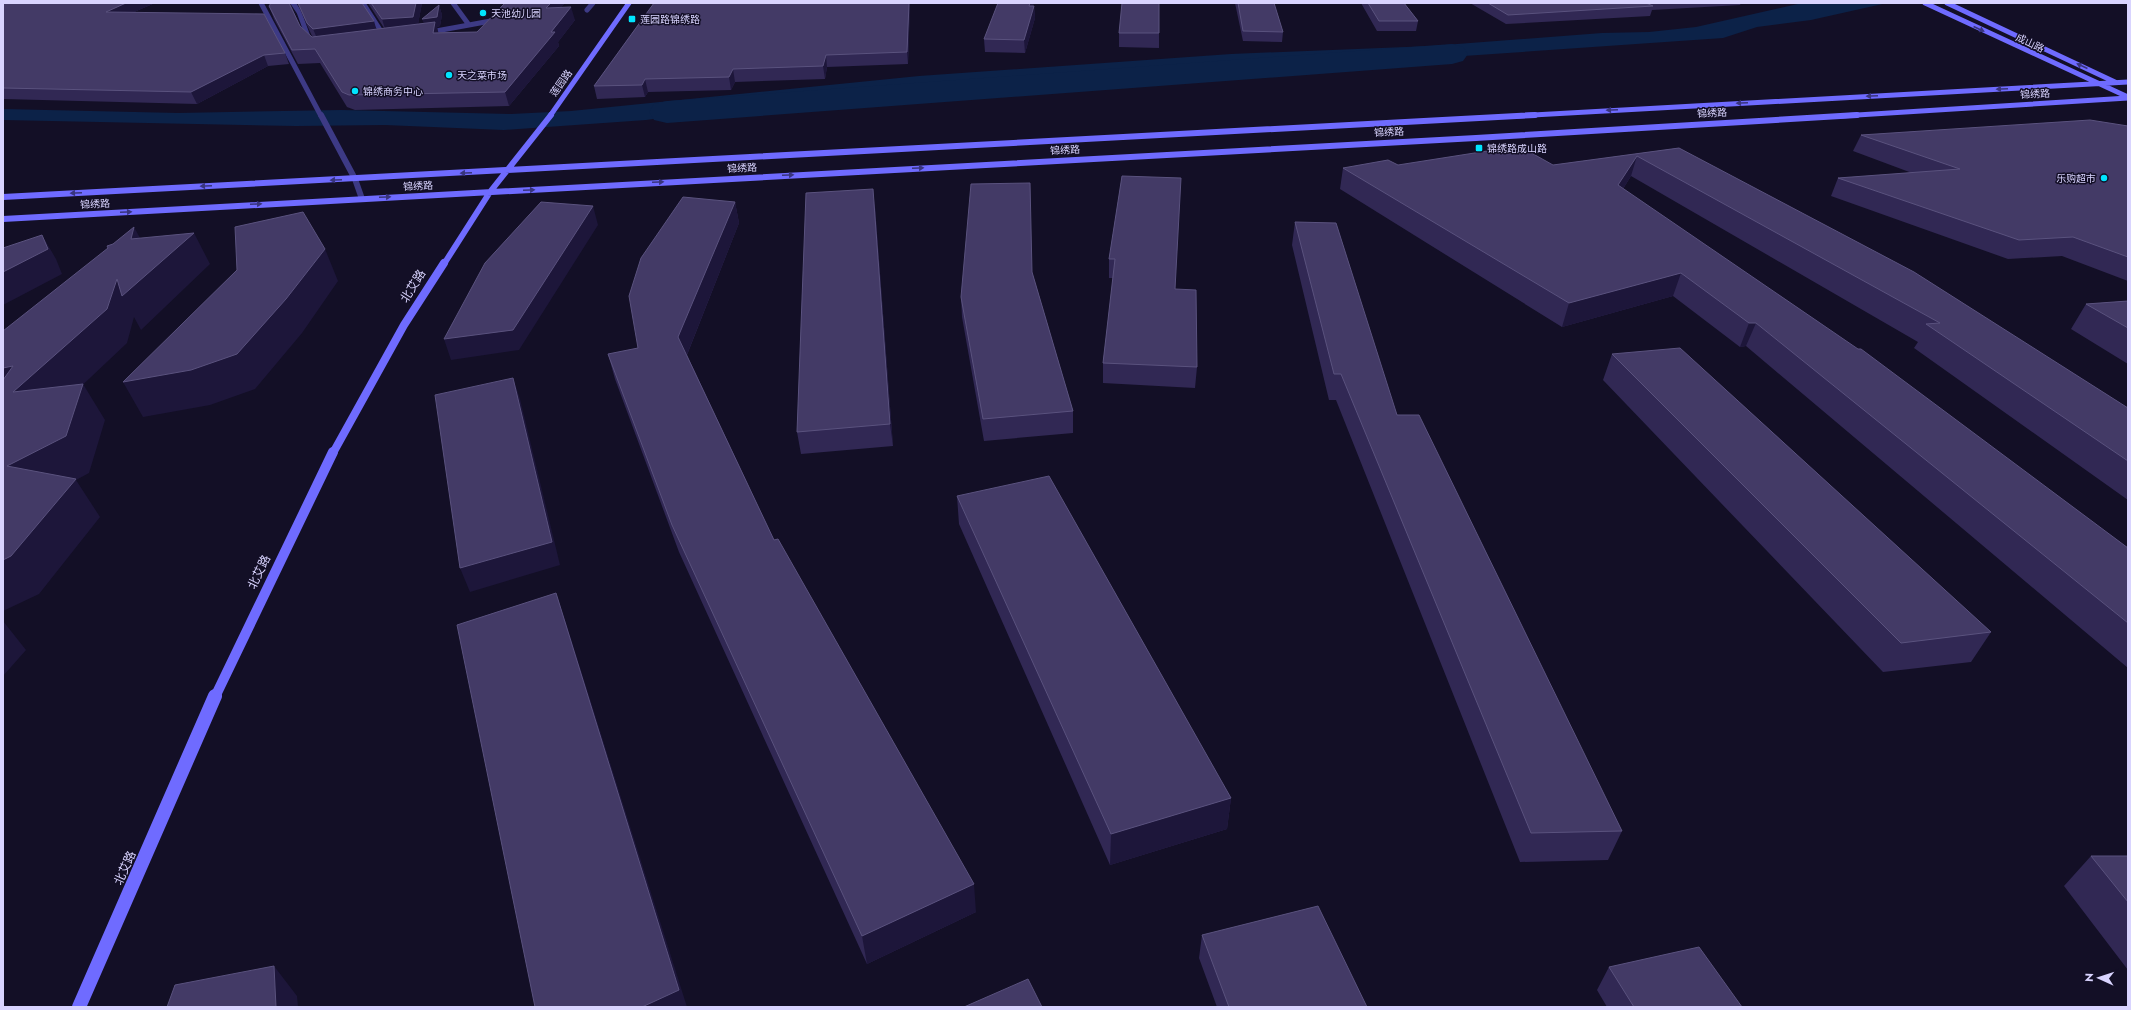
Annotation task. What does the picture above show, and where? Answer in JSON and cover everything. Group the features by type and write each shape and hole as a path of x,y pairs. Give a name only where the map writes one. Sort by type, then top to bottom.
{"main road":[{"name":"莲园路","path":"505,171 540,130 629,3"},
{"name":"成山路","path":"1925,3 2096,84 2128,97"},
{"name":"成山路","path":"1947,3 2128,87"},
{"name":"锦绣路","path":"3,197 2128,82"},
{"name":"锦绣路","path":"3,219 362,198 1476,138 2128,97"},
{"name":"北艾路","path":"79,1007 209,709 322,473 404,325 505,171"}],"street":[{"path":"261,3 355,179 362,198"},
{"path":"293,3 299,12 310,42 318,47"},
{"path":"363,3 384,36 398,36 379,39"},
{"path":"453,3 469,25"},
{"path":"419,34 496,20 519,3"},
{"path":"588,10 593,3"}],"water":[{"path":"1802,3 1887,3 1811,20 1757,27 1723,38 1405,60 1370,60 1002,87 940,85 859,97 756,105 646,120 504,130 385,125 296,126 3,120 3,109 178,113 341,110 511,114 571,111 919,76 1231,54 1431,46 1602,33 1649,32 1696,27"}],"building":[{"path":"3,3 126,3 106,12 264,14 285,53 264,55 191,92 3,88"},
{"path":"271,3 289,3 300,26 312,37 435,22 433,33 477,32 505,3 551,3 546,8 571,7 551,32 555,32 505,92 349,95 342,92 315,49 292,50 269,6"},
{"path":"298,3 362,3 374,21 313,29 307,23"},
{"path":"371,3 416,3 413,17 382,19"},
{"path":"654,3 909,3 907,52 826,55 823,66 733,69 729,77 645,79 642,85 594,86"},
{"path":"998,3 1030,3 1029,6 1034,6 1024,40 984,39"},
{"path":"1122,3 1159,3 1159,33 1119,33"},
{"path":"1238,3 1274,3 1283,32 1243,31"},
{"path":"1368,3 1404,3 1418,21 1379,21"},
{"path":"1488,3 1646,3 1653,6 1508,15"},
{"path":"439,5 437,17 422,19"},
{"path":"2090,120 2128,126 2128,257 2073,237 2019,240 1838,178 1960,169 1861,135"},
{"path":"1519,146 1553,165 1679,148 1914,272 2128,408 2128,461 1926,324 1940,323 1637,156 1618,185 1858,349 1861,349 2128,548 2128,623 1756,323 1749,323 1681,273 1569,303 1343,168 1388,160 1398,165"},
{"path":"1122,176 1181,178 1175,289 1196,290 1197,367 1103,363 1115,259 1109,259"},
{"path":"1030,183 1032,272 1073,411 983,419 961,297 971,184"},
{"path":"873,189 890,424 797,432 806,193"},
{"path":"683,197 735,202 678,337 774,540 778,539 974,884 862,936 672,525 608,354 638,348 629,296 641,258"},
{"path":"541,202 593,206 513,330 444,339 485,263"},
{"path":"303,212 325,249 286,299 237,354 191,370 123,382 237,270 235,227"},
{"path":"1295,222 1336,223 1397,415 1419,415 1622,831 1531,833 1341,374 1334,374"},
{"path":"134,227 131,239 194,233 122,296 117,279 107,309 13,392 83,384 66,436 7,466 76,479 11,556 3,560 3,380 13,366 3,368 3,331 108,248 107,246 113,244"},
{"path":"42,235 48,249 3,272 3,248"},
{"path":"2128,301 2128,328 2086,304"},
{"path":"1680,348 1991,632 1901,643 1612,354"},
{"path":"513,378 552,542 460,568 435,395"},
{"path":"1049,476 1231,798 1111,834 957,496"},
{"path":"556,593 679,990 642,1007 535,1007 457,625"},
{"path":"2091,856 2128,856 2128,902"},
{"path":"1318,906 1367,1007 1229,1007 1202,935"},
{"path":"1699,947 1742,1007 1634,1007 1609,967"},
{"path":"274,966 276,1007 167,1007 175,985"},
{"path":"1028,979 1042,1007 964,1007"}],"waterway":[{"path":"667,112 1452,54"}],"place":[{"name":"天池幼儿园","path":"483,13"},
{"name":"莲园路锦绣路","path":"632,19"},
{"name":"天之菜市场","path":"449,75"},
{"name":"锦绣商务中心","path":"355,91"},
{"name":"锦绣路成山路","path":"1479,148"},
{"name":"乐购超市","path":"2104,178"}]}
